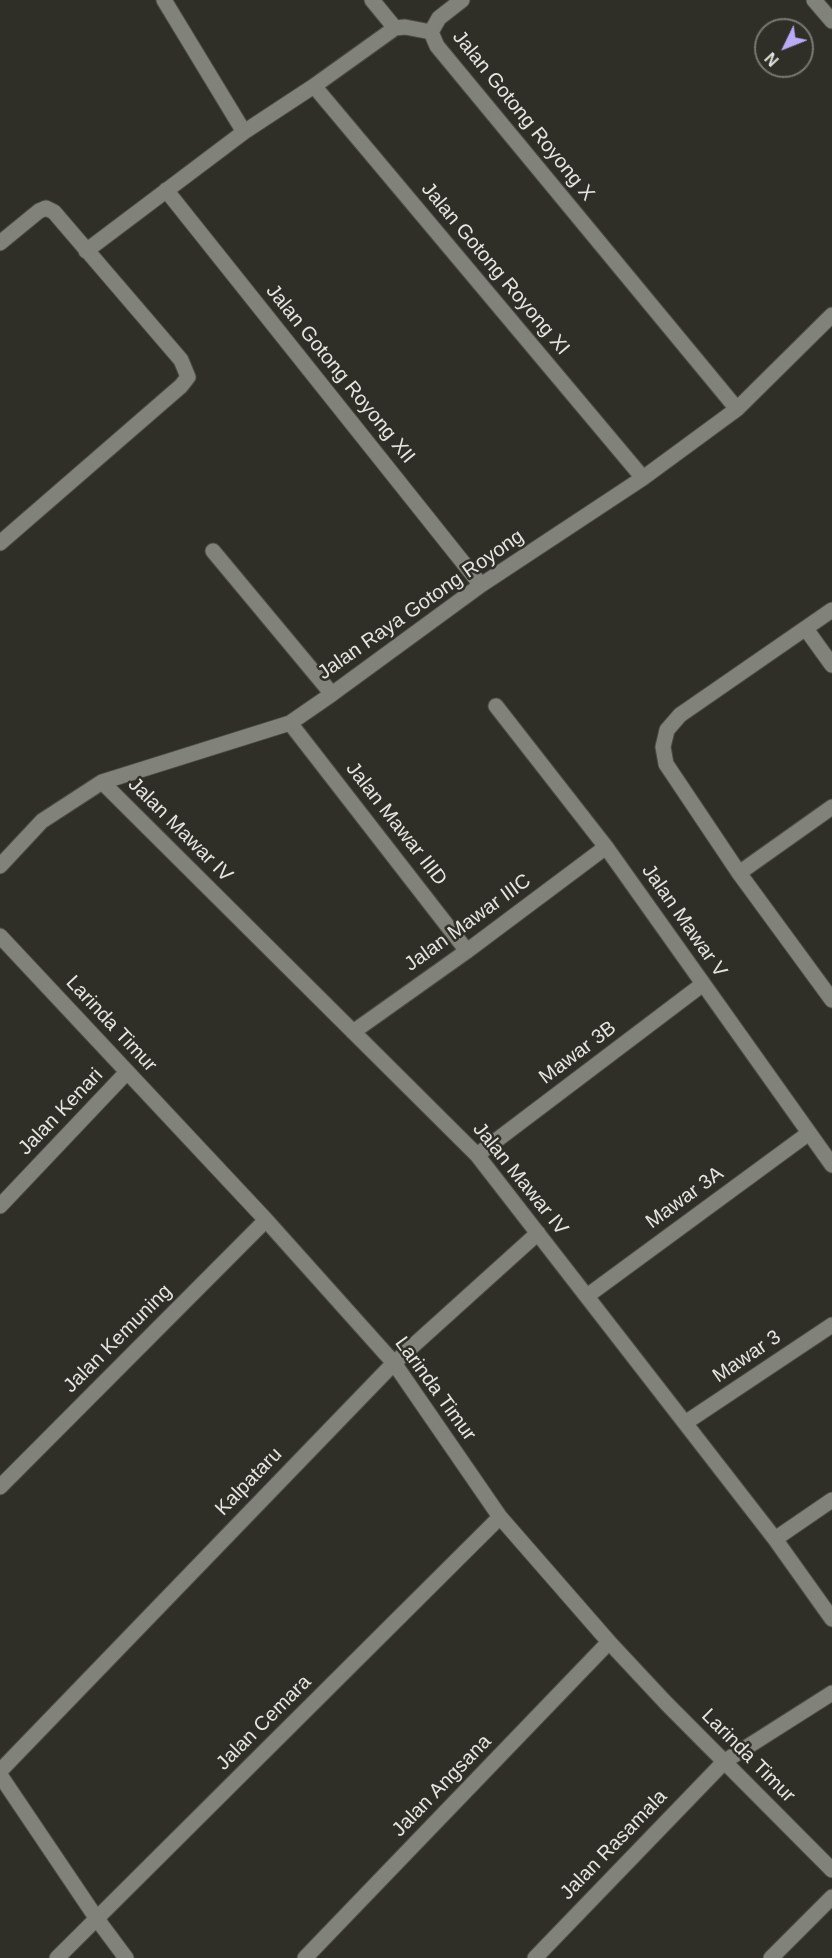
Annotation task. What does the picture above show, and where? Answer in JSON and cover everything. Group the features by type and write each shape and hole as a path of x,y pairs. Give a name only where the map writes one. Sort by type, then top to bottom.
{"street":[{"path":"164,0 244,132"},
{"path":"86,251 244,132 314,86 395,28 372,0"},
{"path":"431,32 438,18 462,0"},
{"path":"814,0 832,21"},
{"name":"Jalan Gotong Royong X","path":"395,28 405,27 431,32 436,46 737,409"},
{"name":"Jalan Gotong Royong XI","path":"314,86 644,478"},
{"name":"Jalan Gotong Royong XII","path":"166,190 482,585"},
{"path":"0,243 39,210 46,208 54,212 181,360 188,376 181,387 0,543"},
{"name":"Jalan Raya Gotong Royong","path":"0,866 42,821 102,782 290,723 482,585 644,478 737,409 832,315"},
{"path":"213,551 332,694"},
{"path":"830,994 739,873 666,764 663,747 667,730 681,715 832,610"},
{"path":"806,629 832,665"},
{"name":"Jalan Mawar V","path":"496,706 606,847 832,1166"},
{"name":"Jalan Mawar IIID","path":"290,723 467,951"},
{"name":"Jalan Mawar IV","path":"102,782 477,1155 775,1539 832,1619"},
{"path":"739,873 832,807"},
{"name":"Jalan Mawar IIIC","path":"354,1032 606,847"},
{"name":"Larinda Timur","path":"0,936 266,1220 394,1363 500,1517 609,1642 666,1703 832,1870"},
{"name":"Mawar 3B","path":"477,1155 704,984"},
{"name":"Jalan Kenari","path":"0,1206 128,1072"},
{"name":"Mawar 3A","path":"587,1296 809,1133"},
{"name":"Jalan Kemuning","path":"0,1487 266,1220"},
{"name":"Kalpataru","path":"0,1773 394,1363 538,1233"},
{"name":"Mawar 3","path":"685,1424 832,1325"},
{"path":"775,1539 832,1500"},
{"name":"Jalan Cemara","path":"57,1958 500,1517"},
{"name":"Jalan Angsana","path":"305,1958 609,1642"},
{"name":"Jalan Rasamala","path":"535,1958 724,1761 832,1693"},
{"path":"0,1773 97,1919 126,1958"},
{"path":"771,1958 832,1897"}]}
